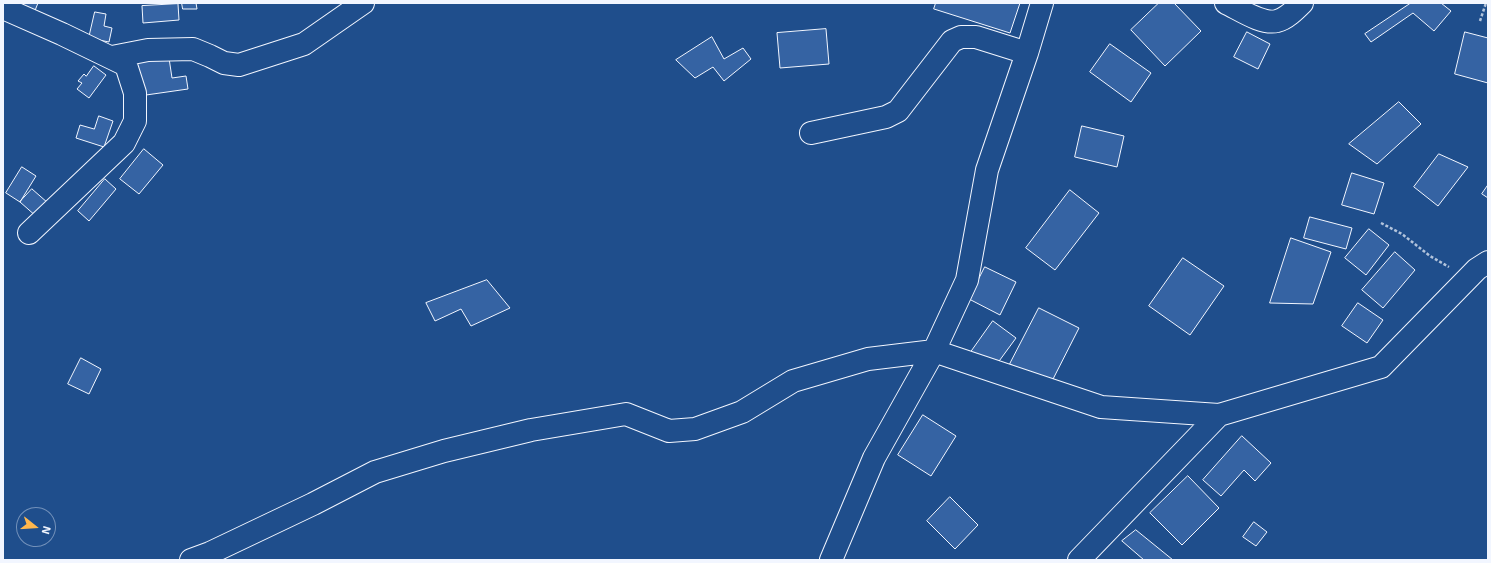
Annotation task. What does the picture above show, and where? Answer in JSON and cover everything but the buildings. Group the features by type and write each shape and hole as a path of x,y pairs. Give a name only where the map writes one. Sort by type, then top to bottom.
{"street":[{"path":"112,58 148,50 193,50 224,63 239,65 304,44 363,3"},
{"path":"831,560 874,458 934,351 967,280 987,170 1027,54 1042,3"},
{"path":"1226,3 1262,21 1276,22 1291,14 1302,3"},
{"path":"3,8 62,34 126,65 135,93 135,121 124,143 29,233"},
{"path":"811,133 886,117 898,111 952,41 961,37 976,38 1027,54"},
{"path":"191,560 210,553 314,504 375,472 444,451 531,430 626,414 668,431 695,429 742,412 793,381 868,359 934,351 1101,407 1219,415 1381,367 1476,269 1488,262"},
{"path":"1079,560 1219,415"}],"path":[{"path":"1480,21 1486,3"},
{"path":"1381,223 1402,234 1430,256 1468,278"}]}
